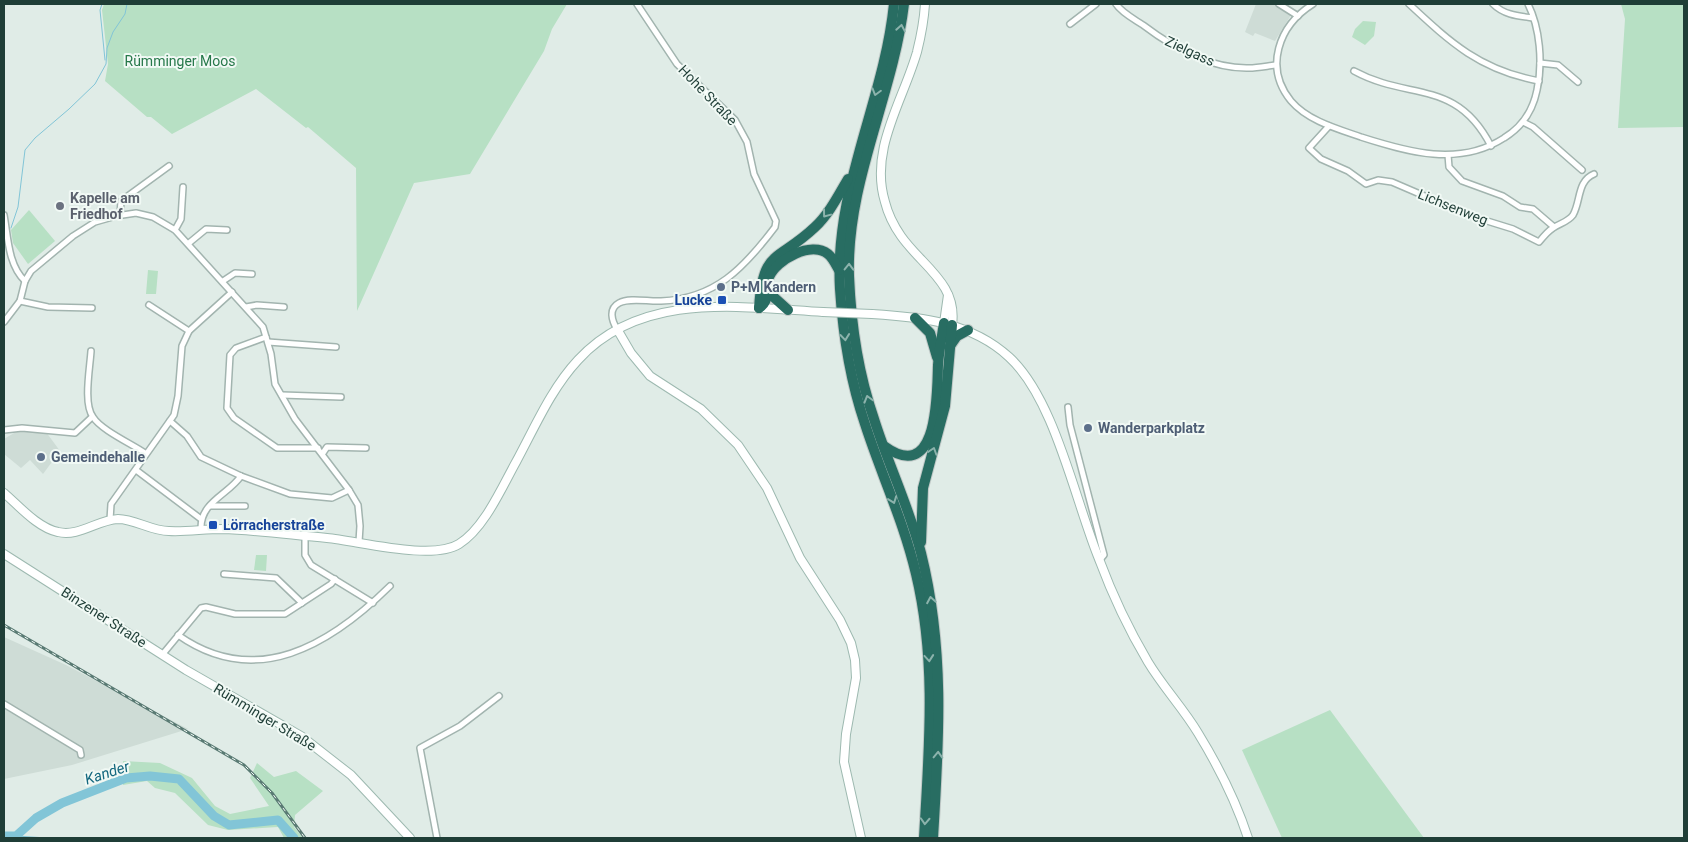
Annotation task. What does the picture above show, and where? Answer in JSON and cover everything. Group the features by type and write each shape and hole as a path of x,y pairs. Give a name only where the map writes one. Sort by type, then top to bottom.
{"highway":[{"path":"894,4 883,65 852,173 842,224 839,271 847,355 853,386 905,533 925,619 930,697 924,838"},
{"path":"904,4 894,61 862,174 850,250 849,275 857,354 868,402 921,551 934,617 939,664 939,736 933,838"},
{"path":"759,308 762,279 767,266 778,254 816,227 852,173"},
{"path":"759,308 766,302 770,277 774,269 782,262 806,250 816,249 828,254 839,271"},
{"path":"768,292 788,310"},
{"path":"915,318 930,333 938,363"},
{"path":"883,445 895,454 908,457 914,456 924,448 934,422 937,405 938,363 948,324"},
{"path":"921,551 923,488 945,406 950,346 948,324"},
{"path":"950,346 957,336 968,330"}],"street":[{"name":"Hohe Straße","path":"618,329 612,318 617,304 629,301 670,301 704,294 749,261 775,227 776,221 754,174 747,142 736,120 677,64 637,4"},
{"path":"926,4 917,53 886,138 881,162 881,182 887,209 901,236 940,279 948,292 954,312 948,324"},
{"path":"1070,24 1096,4"},
{"name":"Zielgass","path":"1116,4 1149,30 1182,50 1200,58 1220,64 1248,68 1276,65"},
{"path":"1279,4 1298,16"},
{"path":"1313,4 1298,16 1288,28 1277,51 1276,65 1279,80 1292,102 1301,110 1329,126 1407,151 1448,155 1476,152 1491,146 1508,136 1522,122 1532,107 1539,81 1540,62 1533,18 1528,4"},
{"path":"1409,4 1438,32 1467,54 1509,74 1539,81"},
{"path":"1493,4 1499,10 1515,16 1533,18"},
{"path":"1540,62 1558,64 1578,82"},
{"path":"1354,71 1368,79 1446,98 1461,106 1474,118 1491,146"},
{"path":"1522,122 1533,127 1582,170"},
{"name":"Lichsenweg","path":"1329,126 1309,148 1321,159 1348,171 1366,184 1378,180 1392,182 1471,216 1513,229 1539,242 1554,227"},
{"path":"1448,155 1449,167 1462,181 1492,191 1520,207 1533,209 1554,227 1572,216 1580,191 1588,177 1594,174"},
{"path":"120,215 121,201 169,166"},
{"path":"175,230 181,219 183,187"},
{"path":"4,322 20,301 24,281 31,271 73,236 95,222 120,215 136,214 153,217 175,230 189,243 263,327 275,384 296,419 358,505 360,514 359,542"},
{"path":"4,216 16,273 24,281"},
{"path":"189,243 206,229 227,230"},
{"path":"223,281 235,273 252,274"},
{"path":"110,520 112,504 136,470 145,453 170,421 178,396 182,346 189,331 232,292"},
{"path":"20,301 48,307 92,308"},
{"path":"149,305 189,331"},
{"path":"246,307 257,305 284,306"},
{"path":"4,493 40,523 54,532 69,533 110,520 124,520 168,532 201,529 305,536 408,550 443,550 466,540 483,518 498,495 542,413 577,360 596,343 618,329 647,316 673,309 695,307 759,308 872,314 915,318 948,324 968,330 1010,357 1020,368 1039,398 1047,415 1099,560 1148,661 1198,732 1238,810 1248,838"},
{"path":"618,329 641,368 650,376 701,409 738,445 767,488 800,558 840,620 855,660 855,687 846,734 844,762 861,838"},
{"path":"318,448 284,449 271,445 234,418 227,408 230,355 236,348 267,340 336,347"},
{"path":"91,351 88,405 92,417 99,424 145,453"},
{"path":"282,395 341,398"},
{"path":"1068,407 1104,554 1099,560"},
{"path":"4,430 22,428 75,434 92,417"},
{"path":"170,421 187,436 201,457 241,476 290,494 332,498 349,490"},
{"path":"323,454 327,447 366,448"},
{"path":"136,470 201,519"},
{"path":"201,529 201,519 218,495 235,485 241,476"},
{"path":"210,506 245,506"},
{"path":"305,536 305,556 312,565 373,603"},
{"name":"Binzener Straße","path":"4,554 204,681"},
{"path":"224,574 276,578 302,602"},
{"path":"162,655 201,608 206,607 235,614 285,614 332,584 335,579"},
{"path":"178,635 207,653 224,658 250,661 272,659 299,651 343,626 373,603 390,586"},
{"name":"Rümminger Straße","path":"204,681 285,726 322,751 363,787 410,838"},
{"path":"437,838 420,748 460,726 499,696"},
{"path":"4,704 69,741 80,750 81,755"}],"shaded area":[{"path":"1256,4 1276,4 1291,15 1275,41 1255,33 1253,36 1245,32"},
{"path":"13,430 46,432 60,451 43,474 30,460 21,468 4,454 4,439 14,433"},
{"path":"4,637 66,665 188,729 72,765 4,779"}],"green space":[{"name":"Rümminger Moos","path":"104,4 567,4 552,29 544,51 470,174 414,183 357,311 356,168 308,127 306,128 256,89 172,134 151,117 147,117 105,81 108,64 102,10"},
{"path":"1621,4 1684,4 1684,127 1618,128 1625,19"},
{"path":"1363,21 1376,22 1374,36 1365,45 1352,37 1355,29"},
{"path":"29,210 55,241 28,264 13,243 11,230"},
{"path":"148,270 158,271 156,294 146,294"},
{"path":"256,555 267,555 266,571 254,570"},
{"path":"1330,710 1424,838 1282,838 1242,750"},
{"path":"123,761 160,763 192,778 215,806 230,814 269,806 250,778 257,763 274,777 296,771 323,791 295,815 294,827 303,838 284,838 278,827 228,830 208,825 175,793 155,788 147,781 123,785"}],"waterway":[{"path":"102,4 100,10 105,60"},
{"path":"11,228 18,207 25,150 35,138 95,84 106,64 107,48 113,32 125,14 127,4"},
{"name":"Kander","path":"4,836 16,836 36,818 62,803 126,778 150,776 179,779 214,816 229,825 278,820 294,838"},
{"path":"16,836 47,838"}],"railway":[{"path":"4,625 244,765 272,793 305,838"}],"place":[{"name":"Kapelle am Friedhof","path":"60,206"},
{"name":"P+M Kandern","path":"721,287"},
{"name":"Lucke","path":"722,300"},
{"name":"Wanderparkplatz","path":"1088,428"},
{"name":"Gemeindehalle","path":"41,457"},
{"name":"Lörracherstraße","path":"213,525"}]}
